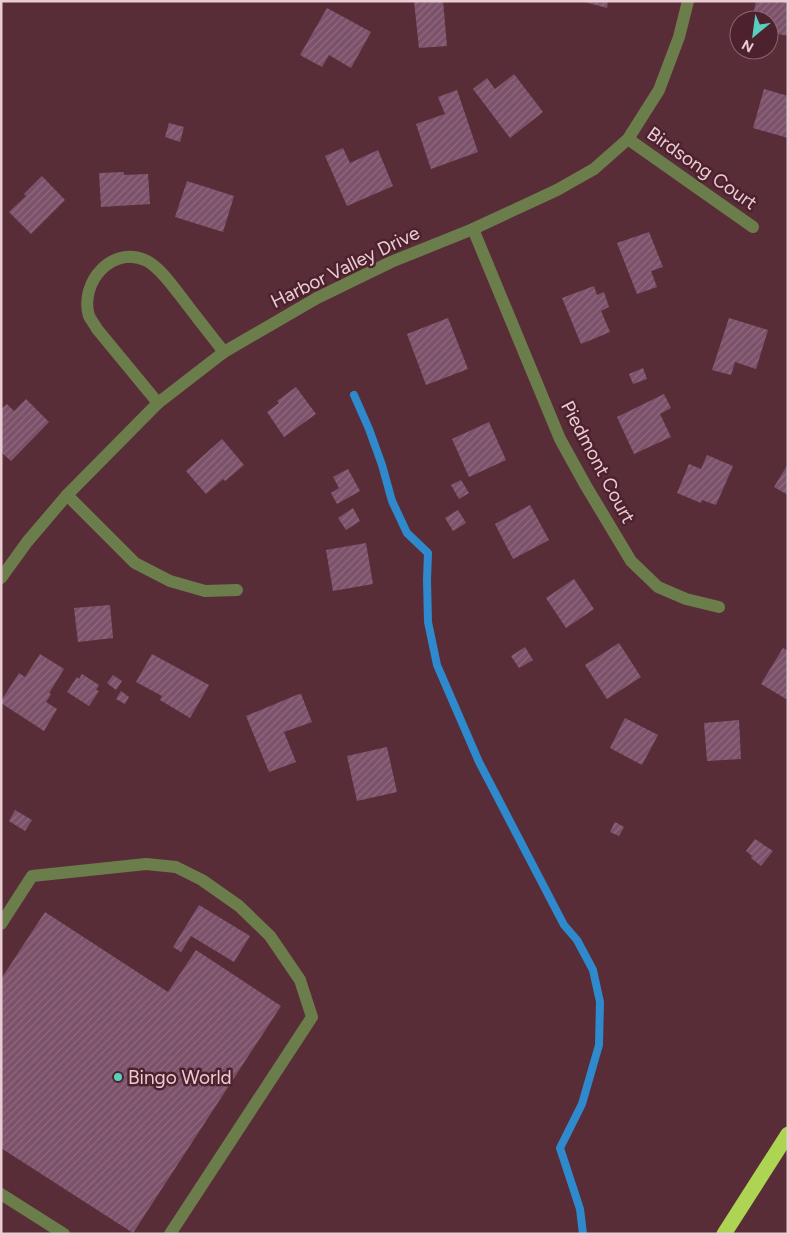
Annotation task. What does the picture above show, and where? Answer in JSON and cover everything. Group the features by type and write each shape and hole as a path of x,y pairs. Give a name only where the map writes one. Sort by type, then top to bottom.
{"highway":[{"path":"724,1234 788,1134"}],"street":[{"name":"Harbor Valley Drive","path":"1,578 27,542 67,495 158,403 224,352 317,298 391,262 473,229 557,190 594,169 628,139 659,90 679,37 688,1"},
{"name":"Birdsong Court","path":"628,139 754,227"},
{"name":"Piedmont Court","path":"473,229 560,439 631,561 658,587 686,600 719,607"},
{"path":"158,403 97,329 90,317 87,301 91,284 101,269 116,259 134,257 148,261 161,272 224,352"},
{"path":"67,495 135,563 170,581 205,590 238,590"},
{"path":"1,924 32,876 146,864 176,867 202,880 239,906 270,936 300,980 312,1017 170,1234"},
{"path":"1,1194 64,1234"}],"building":[{"path":"414,1 443,1 447,46 419,48"},
{"path":"581,1 608,1 607,8"},
{"path":"756,1 788,1 788,36 779,34 779,10 754,10"},
{"path":"327,8 371,32 351,68 329,55 322,67 300,55"},
{"path":"514,74 543,112 510,138 473,89 487,78 495,89"},
{"path":"764,89 788,96 788,138 753,128"},
{"path":"457,90 478,152 431,169 416,124 445,114 438,97"},
{"path":"169,123 184,127 180,142 165,137"},
{"path":"343,148 350,163 378,150 393,186 347,206 325,156"},
{"path":"124,172 124,175 148,174 150,204 101,207 99,173"},
{"path":"42,176 65,200 31,234 9,212 26,196 24,194"},
{"path":"187,181 234,196 223,232 175,217"},
{"path":"649,232 663,267 651,271 657,287 637,294 617,243"},
{"path":"594,286 597,295 604,292 609,307 601,311 610,332 581,344 562,298"},
{"path":"448,318 468,369 426,385 407,334"},
{"path":"729,318 768,330 756,369 735,362 731,375 712,370"},
{"path":"643,368 647,379 633,384 629,374"},
{"path":"296,387 316,414 284,437 267,412 279,403 277,401"},
{"path":"664,394 671,408 660,414 671,437 634,454 617,417"},
{"path":"26,399 49,422 11,461 1,452 1,409 7,404 14,411"},
{"path":"489,422 506,460 469,477 452,439"},
{"path":"222,439 244,465 225,481 223,479 206,494 186,471"},
{"path":"707,455 733,466 716,505 702,500 701,503 677,493 689,464 701,469"},
{"path":"788,464 788,495 774,487"},
{"path":"348,469 360,491 337,504 331,493 339,488 333,477"},
{"path":"461,480 469,493 459,499 451,485"},
{"path":"530,505 549,540 513,559 495,524"},
{"path":"353,508 360,521 346,530 338,518"},
{"path":"458,510 466,523 453,531 445,518"},
{"path":"366,543 373,584 333,591 326,550"},
{"path":"574,579 594,609 566,628 546,598"},
{"path":"110,605 113,638 78,642 74,608"},
{"path":"619,643 641,677 607,699 585,665"},
{"path":"525,647 533,660 519,668 511,656"},
{"path":"783,648 788,651 788,697 786,699 761,684"},
{"path":"40,654 64,669 49,693 51,694 46,702 57,709 44,731 1,703 19,673 25,677"},
{"path":"152,654 209,685 190,718 160,700 162,696 136,682"},
{"path":"82,674 99,685 96,690 99,691 89,706 67,692 77,677 79,679"},
{"path":"113,675 122,681 116,690 107,683"},
{"path":"121,691 129,697 125,704 116,699"},
{"path":"301,694 312,722 284,732 296,762 269,772 246,716"},
{"path":"625,718 658,735 642,765 610,748"},
{"path":"739,720 741,759 707,761 704,723"},
{"path":"387,747 397,792 357,801 347,756"},
{"path":"15,810 32,820 25,831 9,821"},
{"path":"615,822 624,827 619,836 610,832"},
{"path":"755,839 773,851 761,866 746,851"},
{"path":"199,905 250,936 234,962 191,936 181,952 173,947"},
{"name":"Bingo World","path":"45,912 168,992 196,950 281,1006 133,1233 1,1148 1,979"}],"waterway":[{"path":"354,395 382,465 392,501 407,533 428,553 428,622 437,665 479,762 564,925 577,940 593,970 600,1002 599,1045 582,1104 560,1148 580,1209 583,1234"}],"place":[{"name":"Bingo World","path":"118,1077"}]}
